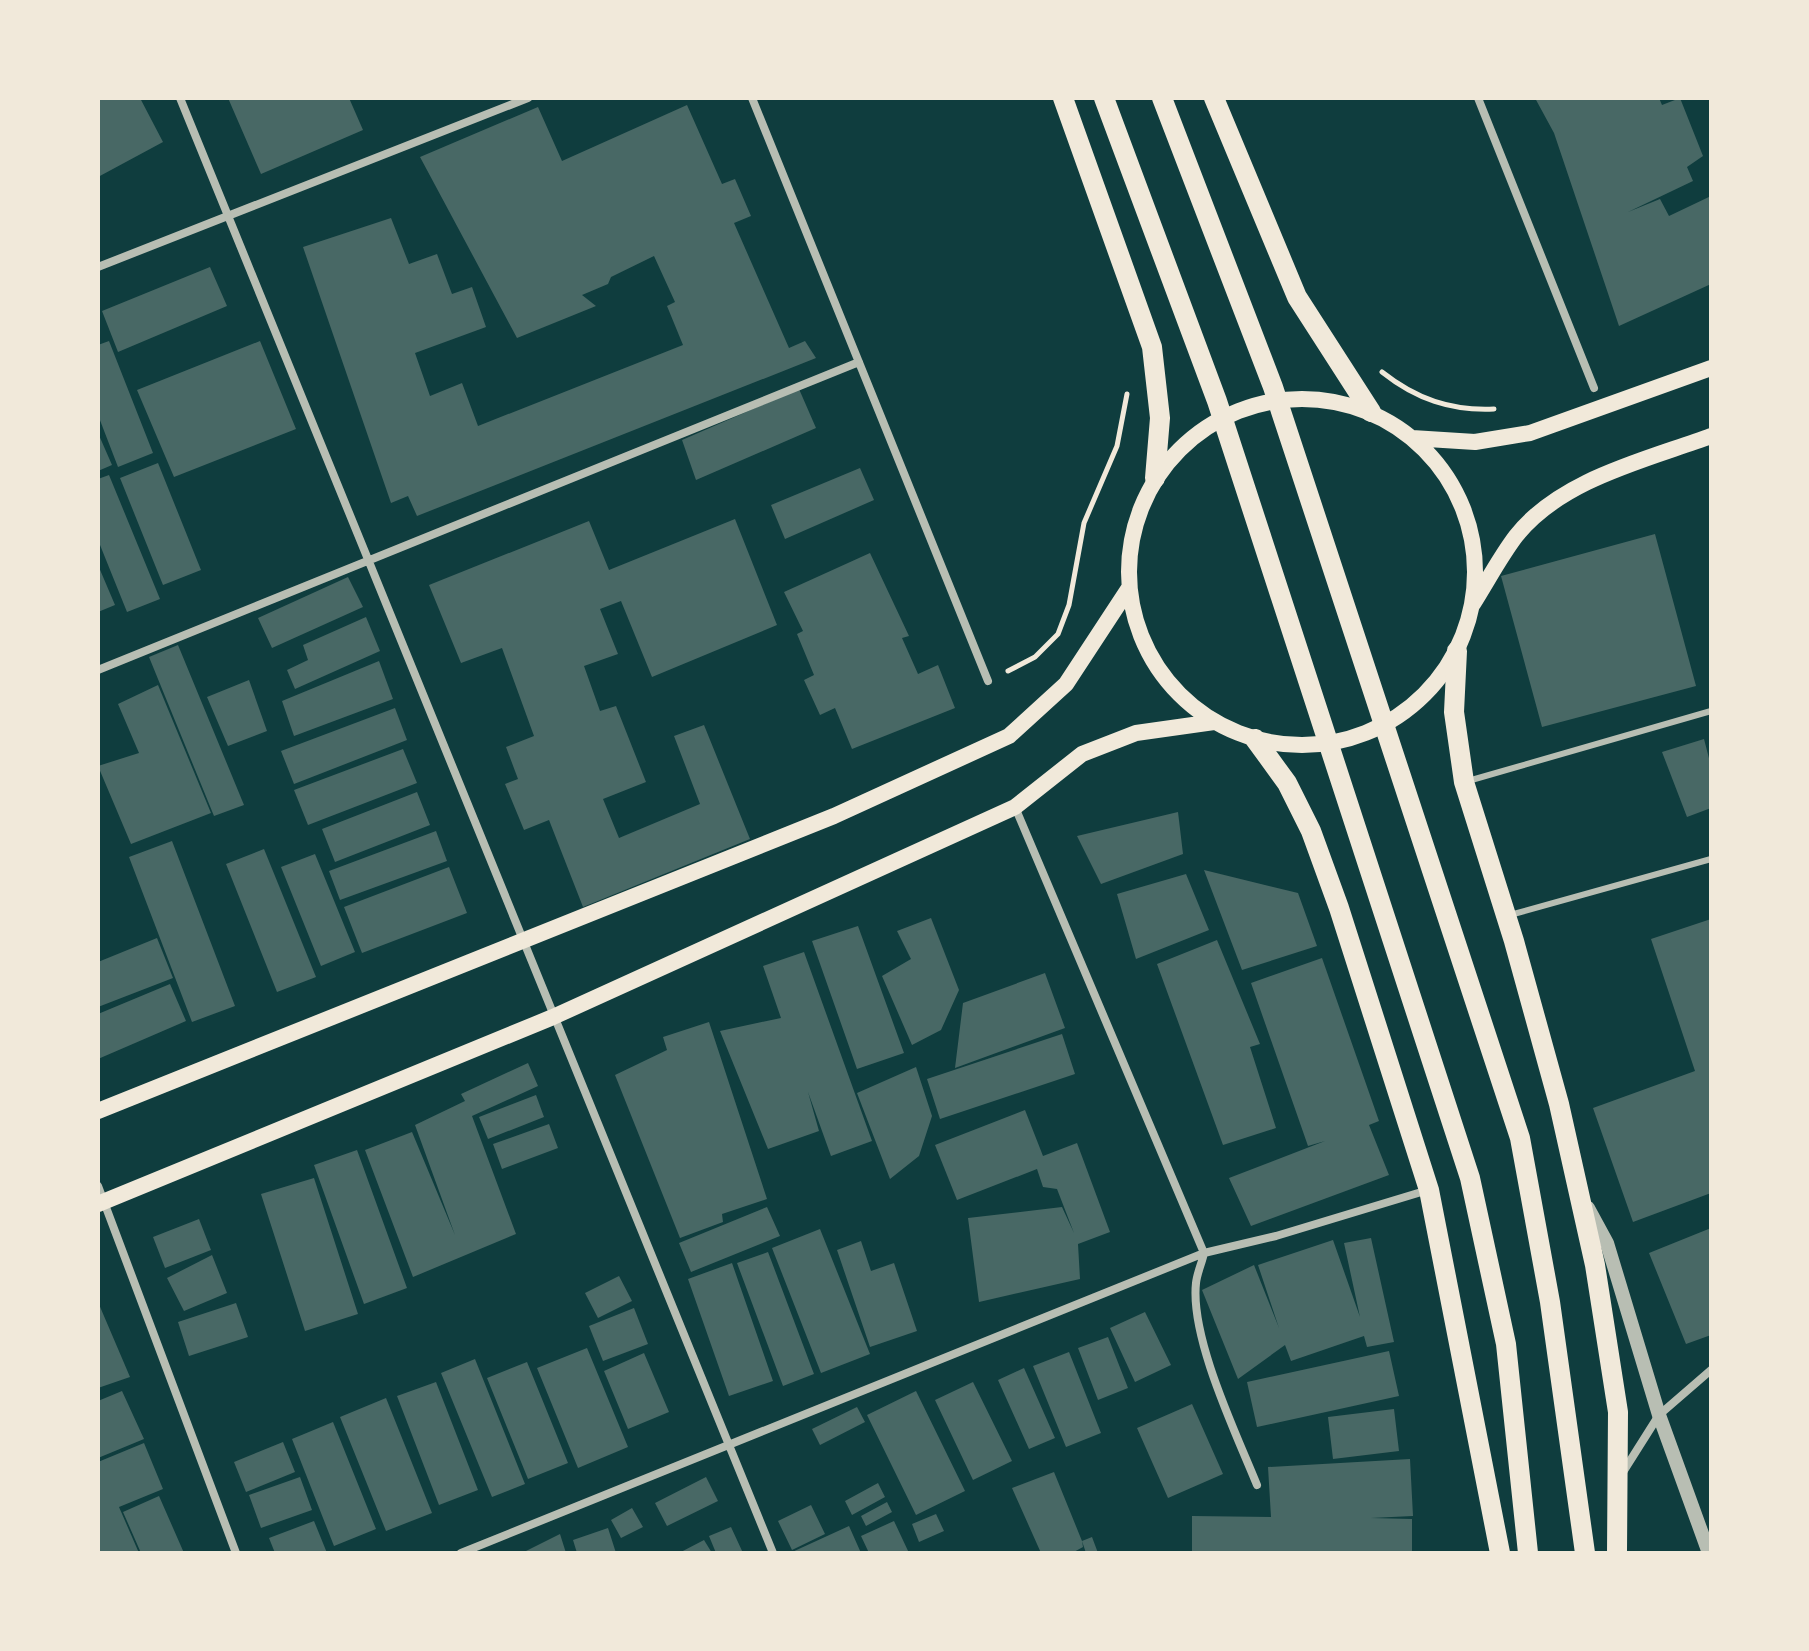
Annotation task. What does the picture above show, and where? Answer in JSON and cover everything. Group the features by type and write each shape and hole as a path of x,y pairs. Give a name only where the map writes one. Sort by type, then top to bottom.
{"main road":[{"path":"1063,98 1152,347 1160,418 1155,478"},
{"path":"1104,98 1217,401 1470,1178 1506,1344 1528,1553"},
{"path":"1162,98 1273,387 1520,1138 1550,1302 1585,1553"},
{"path":"1214,98 1297,297 1371,412"},
{"path":"1412,438 1475,442 1530,433 1711,368"},
{"path":"1457,651 1413,710 1350,740 1303,746 1255,739 1214,722 1172,687 1143,640 1129,588 1130,550 1135,525 1155,478 1181,447 1213,422 1251,405 1291,398 1331,400 1371,412 1412,438 1444,472 1466,513 1475,559 1473,606"},
{"path":"1617,1553 1618,1412 1578,1190 1559,1104 1507,916 1464,782 1454,712 1457,651 1473,606 1516,535 1556,499 1619,470 1711,436"},
{"path":"98,1111 834,816 1009,736 1066,684 1129,588"},
{"path":"100,1197 553,1017 1015,807 1082,754 1136,733 1214,722"},
{"path":"1255,739 1287,783 1311,831 1429,1190 1500,1553"}],"street":[{"path":"180,98 773,1553"},
{"path":"98,267 528,98"},
{"path":"752,98 988,681"},
{"path":"1478,98 1594,388"},
{"path":"98,670 859,362"},
{"path":"1015,807 1204,1253 1196,1284 1197,1310 1213,1373 1257,1485"},
{"path":"461,1553 1204,1253 1276,1236 1429,1190"},
{"path":"1578,1190 1607,1243 1659,1415 1709,1553"},
{"path":"100,1197 236,1553"},
{"path":"1617,1481 1659,1415 1711,1370"}],"lane":[{"path":"1464,782 1711,711"},
{"path":"1507,916 1711,859"}],"path":[{"path":"1371,364 1396,383 1428,400 1462,410 1510,409"},
{"path":"988,681 1035,657 1058,634 1072,590 1084,523 1117,446 1127,390"}],"building":[{"path":"103,98 140,98 163,142 98,177 98,101"},
{"path":"228,98 349,98 363,130 261,174"},
{"path":"1535,98 1659,98 1662,105 1680,98 1703,156 1687,167 1693,181 1628,212 1660,199 1669,216 1711,196 1711,284 1619,326 1554,133"},
{"path":"687,105 722,184 735,179 751,216 734,223 789,348 805,341 816,358 417,516 408,496 391,503 303,247 391,218 409,264 437,254 452,294 472,287 486,327 415,353 430,396 462,383 478,426 683,345 667,306 675,302 654,256 611,277 608,284 582,295 596,306 517,338 420,157 538,107 562,161"},
{"path":"210,267 227,306 118,352 102,311"},
{"path":"109,341 153,453 118,467 98,415 98,345"},
{"path":"260,341 296,429 174,477 137,390"},
{"path":"799,389 816,428 696,480 682,440"},
{"path":"98,433 112,465 98,471"},
{"path":"158,463 201,570 163,585 120,478"},
{"path":"860,468 874,500 785,539 771,505"},
{"path":"109,475 160,599 127,612 98,540 98,479"},
{"path":"735,519 777,625 652,677 621,601 600,609 618,654 584,666 600,711 616,706 646,782 603,799 619,838 700,804 674,736 704,725 750,839 583,907 549,820 524,830 505,784 518,779 506,747 534,736 502,648 461,663 429,585 589,521 609,570"},
{"path":"1655,534 1696,686 1542,727 1501,576"},
{"path":"870,553 909,636 902,638 918,674 938,665 955,708 852,749 835,708 820,715 804,680 814,675 797,634 803,631 784,592"},
{"path":"98,565 115,605 98,612"},
{"path":"348,577 363,607 272,648 258,618"},
{"path":"366,617 380,651 295,689 287,670 308,660 303,645"},
{"path":"178,645 244,805 214,816 149,657"},
{"path":"379,661 393,699 294,736 282,701"},
{"path":"249,680 267,731 228,746 207,697"},
{"path":"158,685 211,813 131,844 98,766 139,753 118,704"},
{"path":"395,708 407,740 294,784 281,751"},
{"path":"1704,739 1711,766 1711,808 1687,817 1662,752"},
{"path":"403,749 417,783 308,825 294,790"},
{"path":"417,792 430,825 335,862 322,829"},
{"path":"1178,812 1183,854 1101,884 1077,836"},
{"path":"436,831 447,861 340,900 329,871"},
{"path":"172,841 235,1006 192,1022 129,857"},
{"path":"264,849 316,977 277,992 226,864"},
{"path":"315,854 355,952 321,966 281,867"},
{"path":"449,867 467,913 362,953 344,907"},
{"path":"1204,870 1298,893 1317,946 1242,970"},
{"path":"1186,874 1209,930 1136,959 1117,894"},
{"path":"931,918 959,990 941,1030 912,1045 882,976 911,959 897,931"},
{"path":"1711,919 1711,1193 1633,1222 1593,1108 1695,1071 1651,939"},
{"path":"858,926 904,1053 857,1069 812,941"},
{"path":"157,938 173,978 98,1007 98,962"},
{"path":"1217,940 1260,1044 1250,1047 1276,1128 1223,1145 1157,964"},
{"path":"804,952 872,1141 831,1156 808,1092 819,1131 768,1149 720,1031 781,1018 763,966"},
{"path":"1322,958 1379,1121 1369,1125 1389,1175 1251,1226 1229,1178 1325,1141 1308,1146 1251,983"},
{"path":"1045,973 1065,1028 955,1068 963,1003"},
{"path":"170,984 186,1021 98,1059 98,1014"},
{"path":"709,1022 767,1199 722,1214 723,1222 680,1238 615,1075 667,1050 663,1037"},
{"path":"1062,1034 1075,1074 940,1119 927,1079"},
{"path":"528,1063 538,1086 472,1116 516,1234 413,1277 365,1150 412,1132 455,1235 415,1125 465,1101 461,1094"},
{"path":"916,1067 932,1116 919,1156 890,1179 857,1093"},
{"path":"536,1095 544,1117 488,1139 479,1117"},
{"path":"1025,1110 1043,1156 1077,1143 1110,1232 1078,1244 1080,1279 979,1302 968,1218 1062,1207 1074,1233 1057,1189 1043,1187 1037,1169 957,1200 935,1145"},
{"path":"549,1124 558,1148 502,1169 493,1144"},
{"path":"357,1150 407,1288 364,1304 314,1165"},
{"path":"314,1178 358,1314 305,1331 261,1194"},
{"path":"767,1207 780,1236 691,1272 679,1243"},
{"path":"199,1219 211,1250 165,1268 153,1237"},
{"path":"1711,1228 1711,1335 1686,1344 1649,1253"},
{"path":"820,1229 870,1354 821,1373 772,1248"},
{"path":"1371,1238 1394,1342 1367,1347 1364,1336 1291,1361 1285,1345 1238,1379 1202,1290 1254,1265 1279,1328 1258,1265 1333,1240 1360,1317 1344,1243"},
{"path":"861,1241 871,1271 894,1263 917,1331 870,1347 837,1250"},
{"path":"768,1252 814,1374 783,1386 737,1263"},
{"path":"212,1255 227,1293 184,1311 167,1278"},
{"path":"732,1263 773,1381 729,1396 688,1279"},
{"path":"619,1276 632,1301 598,1318 585,1293"},
{"path":"98,1302 130,1377 98,1388"},
{"path":"236,1303 248,1337 189,1356 178,1322"},
{"path":"634,1308 648,1344 603,1361 589,1326"},
{"path":"1145,1312 1171,1365 1135,1382 1110,1328"},
{"path":"1108,1337 1128,1388 1098,1400 1078,1348"},
{"path":"587,1348 628,1447 578,1468 537,1368"},
{"path":"1389,1351 1399,1396 1257,1427 1247,1382"},
{"path":"1069,1352 1101,1433 1066,1447 1033,1366"},
{"path":"644,1353 669,1412 628,1429 604,1371"},
{"path":"475,1359 525,1484 492,1497 441,1373"},
{"path":"527,1362 568,1463 528,1479 487,1378"},
{"path":"1024,1368 1055,1438 1029,1449 998,1380"},
{"path":"436,1382 478,1490 439,1505 397,1396"},
{"path":"973,1382 1012,1461 973,1480 935,1400"},
{"path":"122,1391 144,1439 98,1458 98,1401"},
{"path":"916,1391 965,1491 916,1515 867,1415"},
{"path":"386,1398 432,1513 386,1531 340,1417"},
{"path":"1192,1404 1223,1474 1168,1498 1137,1428"},
{"path":"857,1407 865,1422 820,1445 812,1429"},
{"path":"1394,1409 1399,1451 1333,1459 1328,1417"},
{"path":"333,1422 376,1529 334,1546 292,1439"},
{"path":"283,1442 295,1472 246,1492 234,1462"},
{"path":"144,1443 163,1489 119,1507 139,1553 98,1553 98,1462"},
{"path":"1410,1459 1413,1516 1371,1518 1412,1519 1412,1553 1192,1553 1192,1516 1271,1517 1268,1467"},
{"path":"1054,1472 1082,1541 1083,1547 1072,1553 1041,1553 1012,1488"},
{"path":"300,1477 312,1510 261,1528 249,1495"},
{"path":"706,1477 718,1501 667,1526 655,1503"},
{"path":"878,1483 885,1497 852,1515 845,1501"},
{"path":"159,1496 184,1553 141,1553 123,1512"},
{"path":"887,1502 892,1512 866,1526 861,1516"},
{"path":"811,1505 825,1534 792,1550 778,1521"},
{"path":"632,1508 643,1527 621,1538 611,1520"},
{"path":"936,1514 944,1531 919,1542 912,1524"},
{"path":"314,1521 327,1553 275,1553 269,1538"},
{"path":"894,1521 909,1553 869,1553 861,1536"},
{"path":"849,1526 861,1553 790,1553"},
{"path":"731,1527 743,1553 716,1553 709,1536"},
{"path":"608,1528 616,1553 577,1553 573,1540"},
{"path":"560,1534 566,1553 522,1553"},
{"path":"1092,1537 1098,1553 1086,1553 1082,1541"},
{"path":"704,1540 712,1553 679,1553"}]}
